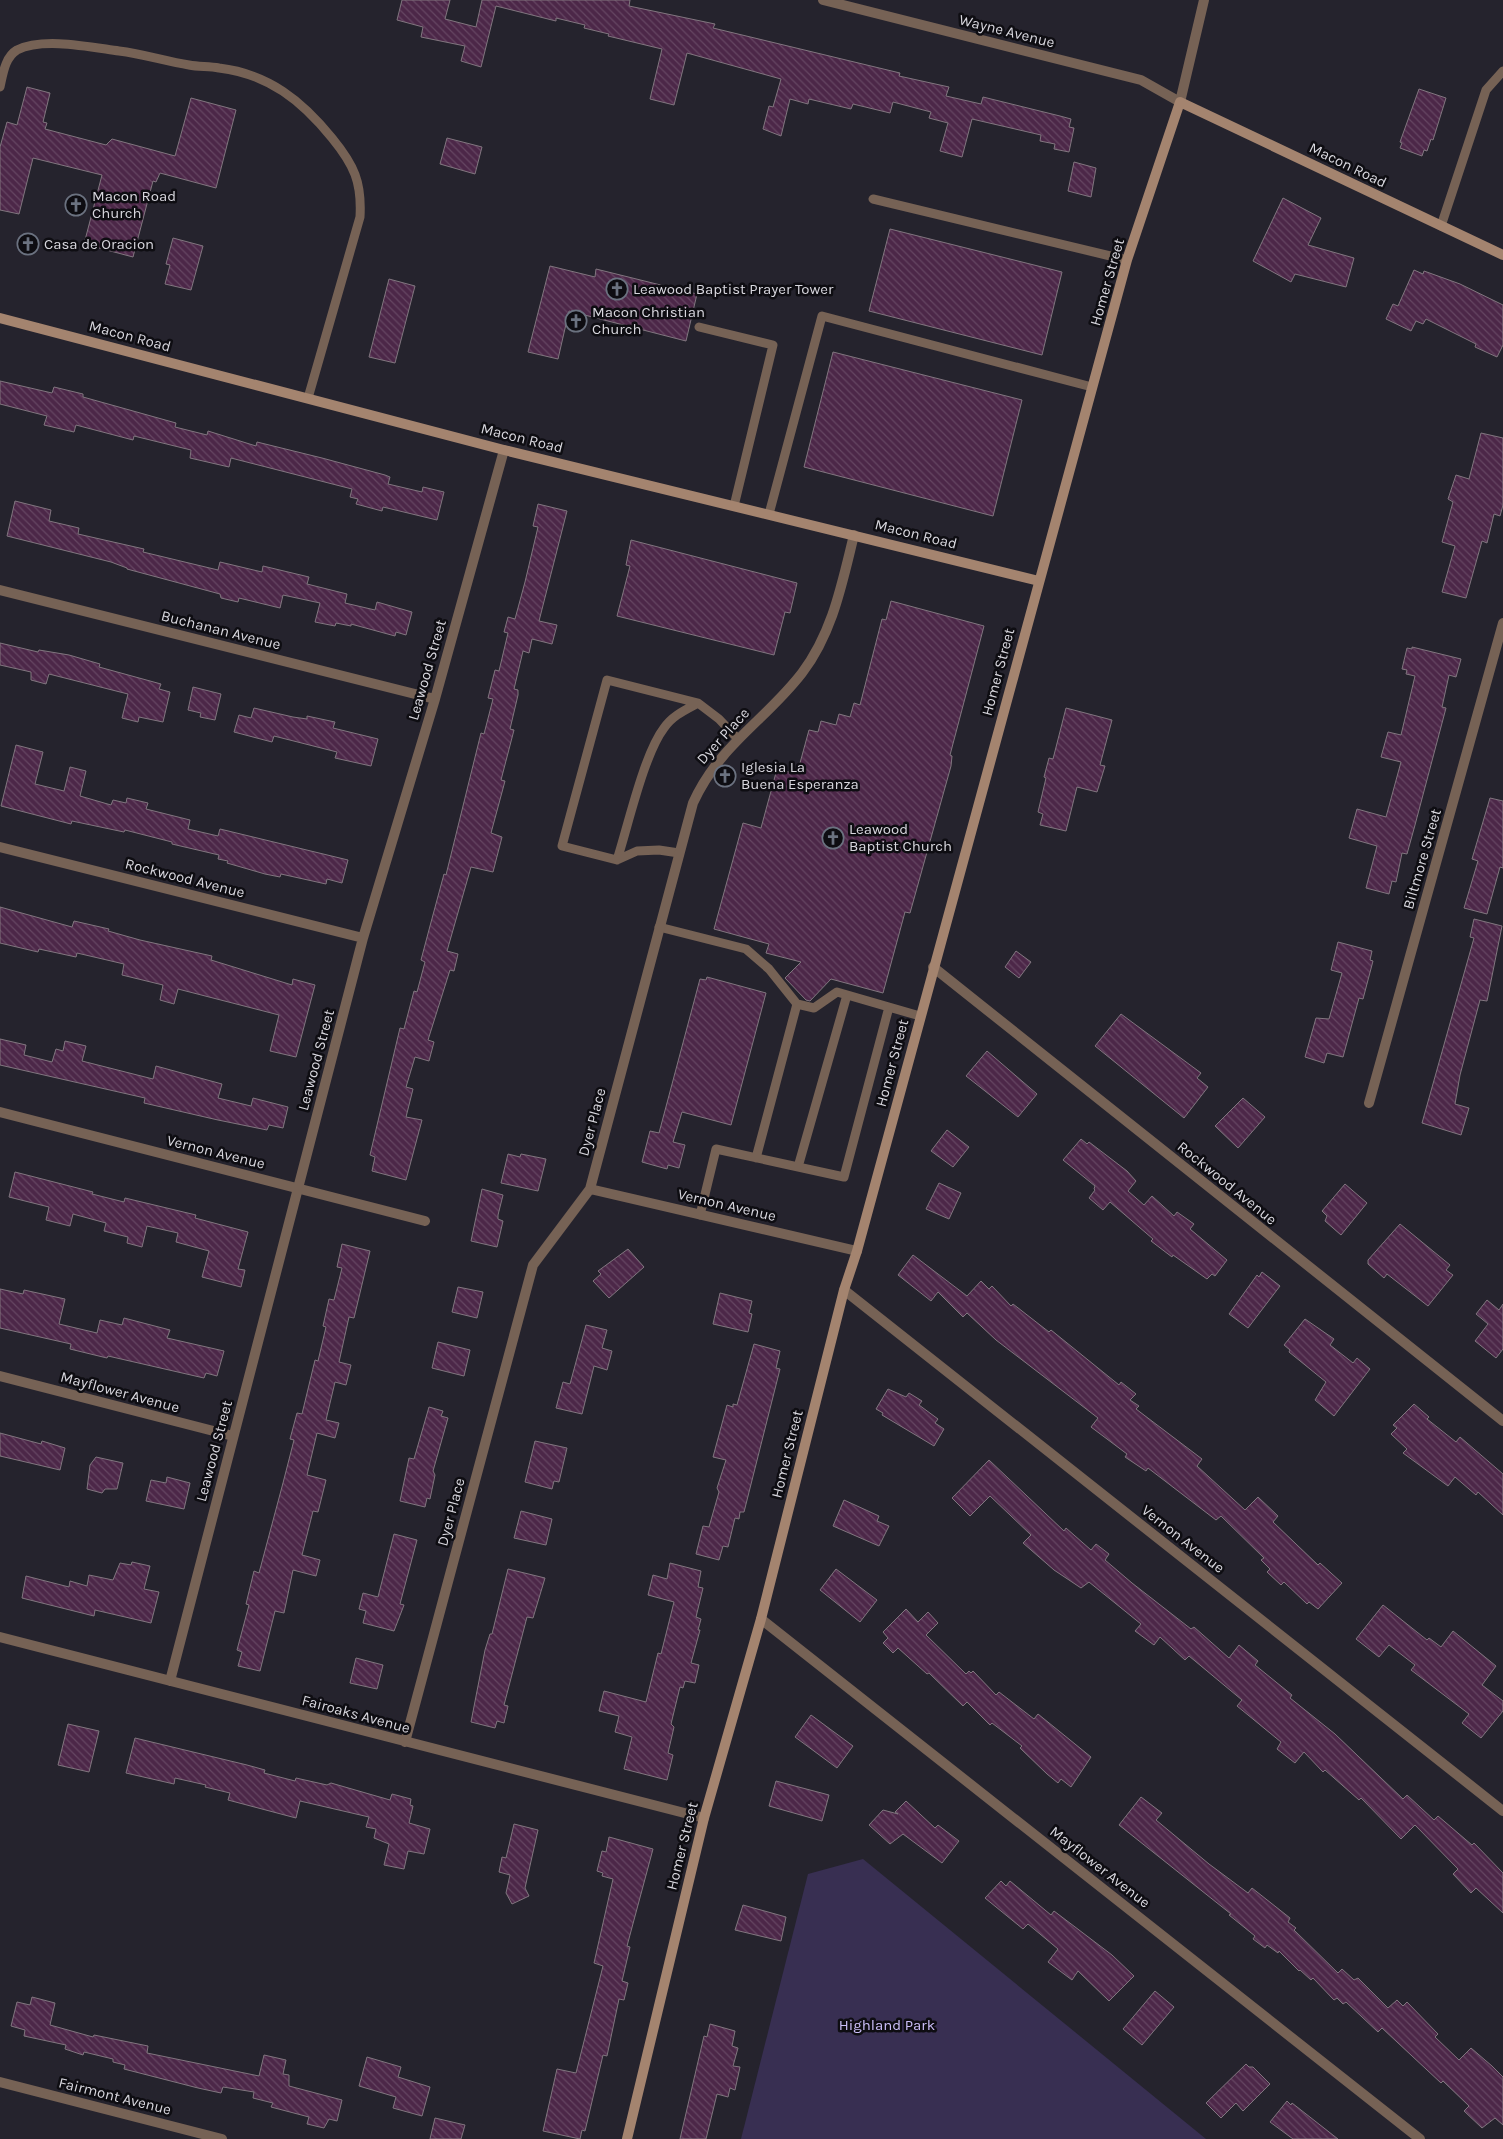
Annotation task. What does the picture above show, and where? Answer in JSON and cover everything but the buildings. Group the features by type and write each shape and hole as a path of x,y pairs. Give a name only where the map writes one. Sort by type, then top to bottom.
{"main road":[{"name":"Macon Road","path":"1180,102 1503,255"},
{"name":"Homer Street","path":"627,2139 704,1818 761,1619 844,1290 857,1251 1092,387 1128,260 1180,102"},
{"name":"Macon Road","path":"0,318 504,450 1039,581"}],"street":[{"name":"Wayne Avenue","path":"823,0 1140,80 1180,102"},
{"name":"Homer Street","path":"1180,102 1204,0"},
{"name":"Leawood Street","path":"170,1681 363,938 435,699 504,450"},
{"name":"Dyer Place","path":"405,1742 533,1265 590,1189 693,803 702,784 717,761 737,738 784,694 816,652 835,607 854,535"},
{"name":"Buchanan Avenue","path":"0,590 435,699"},
{"name":"Biltmore Street","path":"1369,1103 1503,623"},
{"name":"Rockwood Avenue","path":"0,847 363,938"},
{"name":"Rockwood Avenue","path":"933,967 1503,1421"},
{"name":"Vernon Avenue","path":"0,1112 425,1221"},
{"name":"Vernon Avenue","path":"590,1189 857,1251"},
{"name":"Vernon Avenue","path":"844,1290 1503,1811"},
{"name":"Mayflower Avenue","path":"0,1376 233,1436"},
{"name":"Mayflower Avenue","path":"761,1619 1420,2139"},
{"name":"Fairoaks Avenue","path":"0,1638 704,1818"},
{"name":"Fairmont Avenue","path":"0,2082 222,2139"}],"lane":[{"path":"0,87 8,59 17,50 45,44 86,47 146,55 190,65 221,68 258,78 290,94 319,122 346,156 359,180 361,199 360,217 308,398"},
{"path":"1441,226 1486,90 1503,71"},
{"path":"873,199 1128,260"},
{"path":"769,514 822,316 1092,387"},
{"path":"699,327 772,345 734,506"},
{"path":"679,853 659,850 637,851 618,860 562,846 607,680 698,703 720,719 737,738"},
{"path":"618,860 650,757 663,729 678,714 698,703"},
{"path":"660,926 746,949 769,969 796,1004 814,1008 837,992 920,1016"},
{"path":"798,1167 847,995"},
{"path":"756,1158 796,1004"},
{"path":"700,1215 716,1149 844,1177 889,1007"}],"green space":[{"name":"Highland Park","path":"863,1859 1206,2139 741,2139 808,1874"}],"place":[{"name":"Macon Road Church","path":"76,205"},
{"name":"Casa de Oracion","path":"28,244"},
{"name":"Leawood Baptist Prayer Tower","path":"617,289"},
{"name":"Macon Christian Church","path":"576,321"},
{"name":"Iglesia La Buena Esperanza","path":"725,776"},
{"name":"Leawood Baptist Church","path":"833,838"}]}
